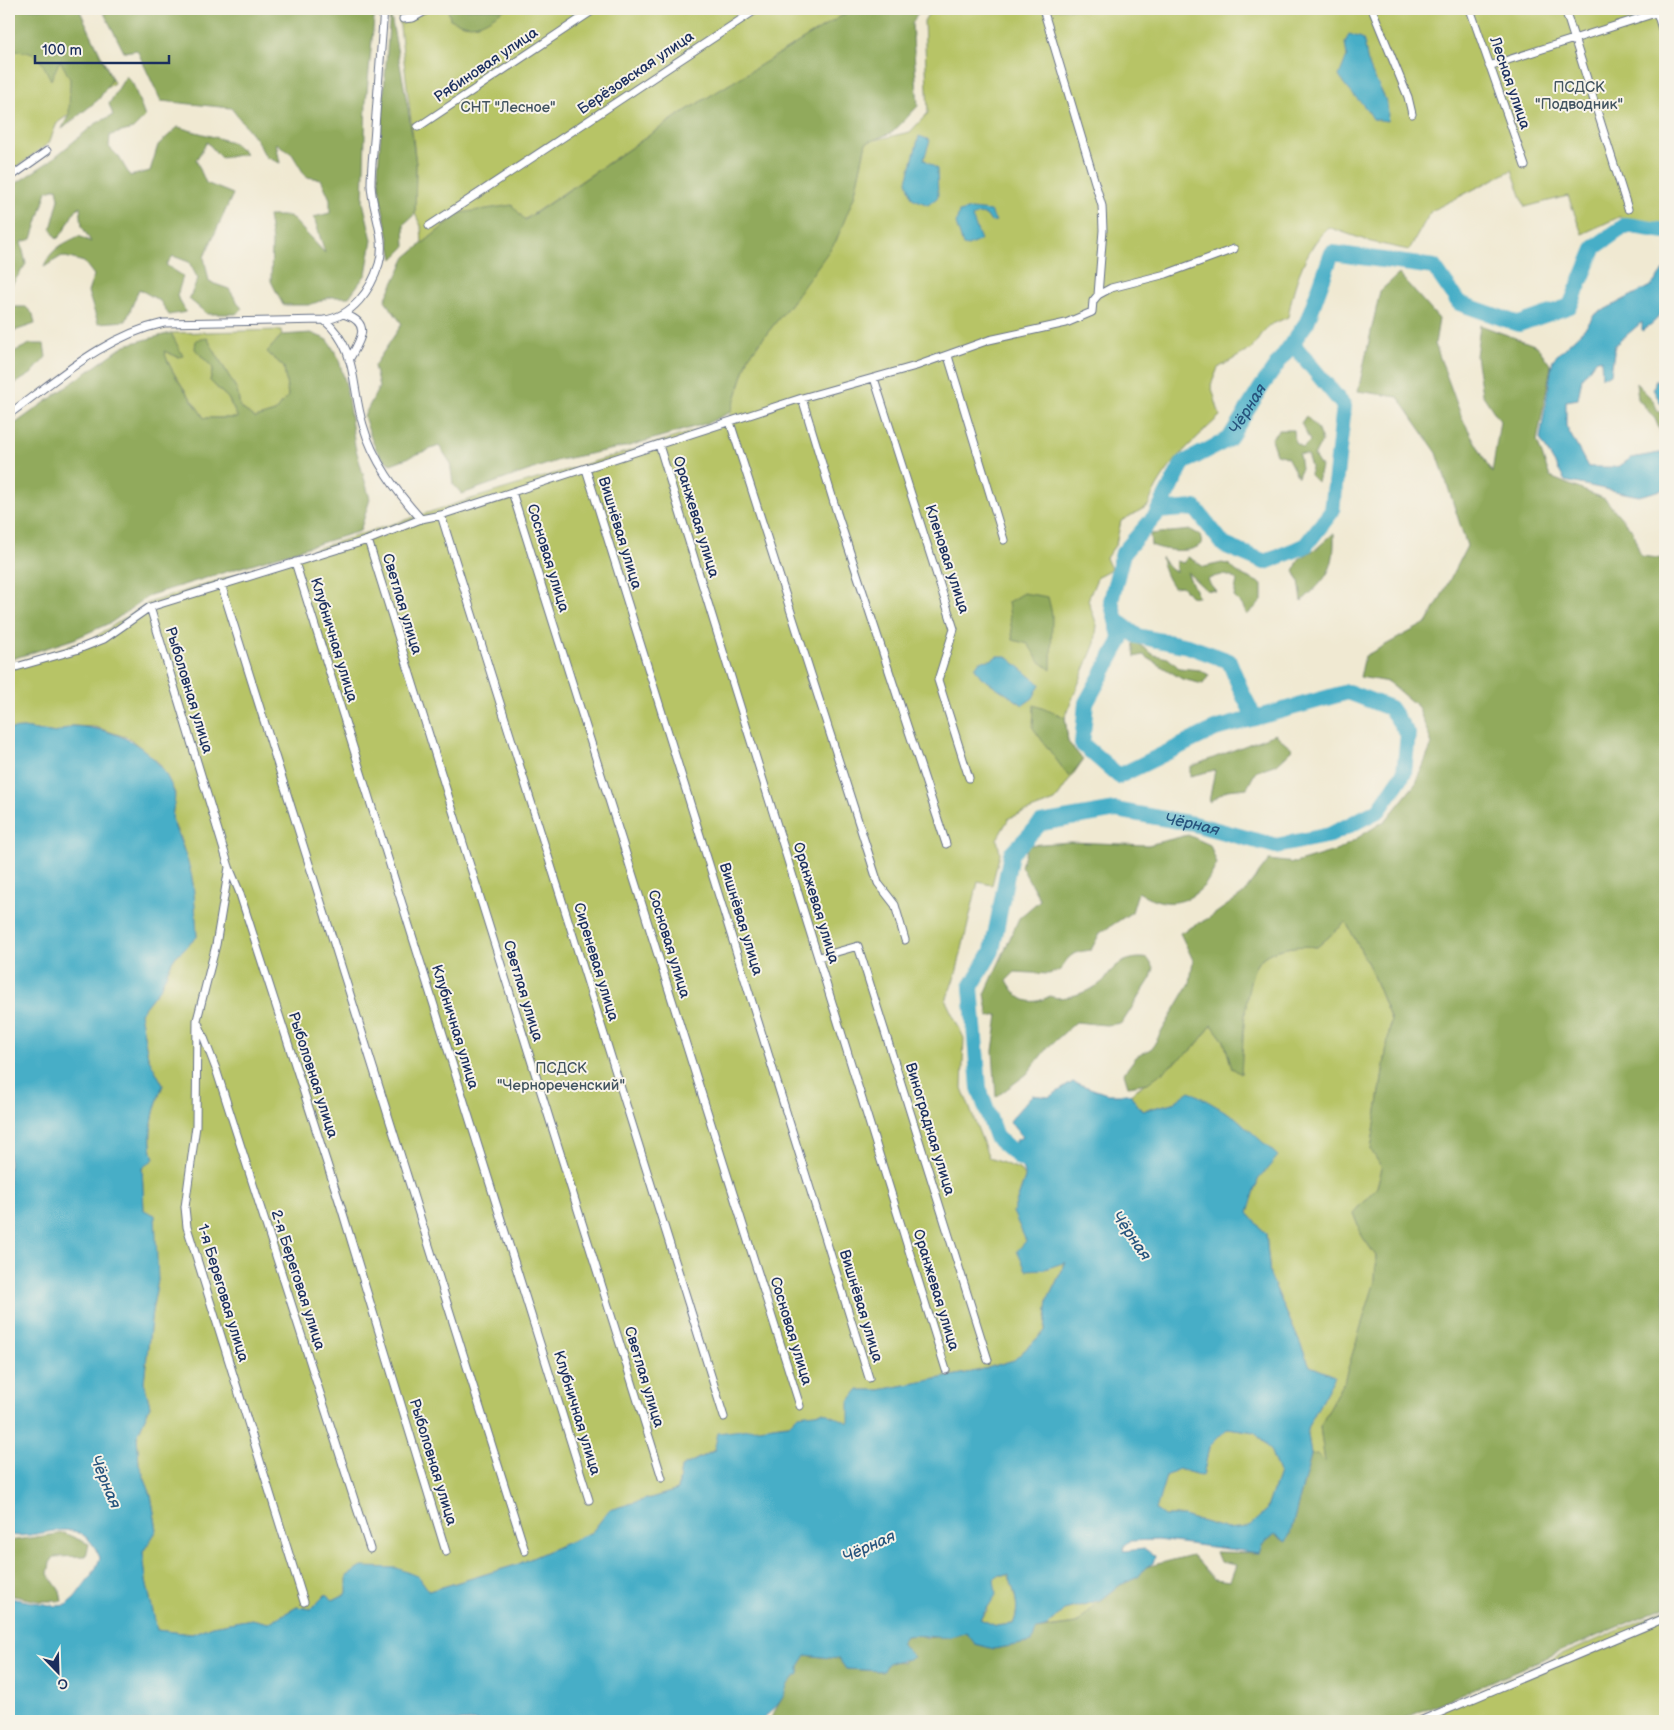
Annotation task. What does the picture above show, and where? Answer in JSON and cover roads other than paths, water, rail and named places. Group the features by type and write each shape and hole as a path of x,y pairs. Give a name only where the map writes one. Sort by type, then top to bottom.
{"street":[{"path":"9,414 106,344 141,328 164,323 335,319 346,314 359,301 373,280 380,263 382,246 371,184 384,9"},
{"path":"402,18 413,18 428,9"},
{"name":"Рябиновая улица","path":"418,127 595,9"},
{"name":"Берёзовская улица","path":"429,226 757,9"},
{"path":"9,669 76,650 104,639 150,607 368,540 421,519 441,515 586,470 802,398 948,356 989,340 1066,323 1092,312 1098,295 1103,230 1102,206 1043,9"},
{"path":"1372,9 1400,76 1412,114"},
{"name":"Лесная улица","path":"1470,9 1525,166"},
{"path":"1565,9 1628,209"},
{"path":"1489,66 1656,11 1665,10"},
{"path":"1656,11 1665,39"},
{"path":"9,178 47,150"},
{"path":"1098,295 1126,283 1166,274 1234,249"},
{"path":"346,314 356,318 361,324 362,331 360,341 349,360"},
{"path":"324,320 343,340 362,425 370,444 397,492 421,519"},
{"path":"948,356 1004,540"},
{"name":"Кленовая улица","path":"874,378 954,629 938,680 969,778"},
{"path":"802,398 837,514 946,844"},
{"path":"730,422 878,883 895,905 905,940"},
{"name":"Оранжевая улица","path":"659,445 946,1370"},
{"name":"Вишнёвая улица","path":"586,470 869,1378"},
{"name":"Сосновая улица","path":"512,492 800,1406"},
{"name":"Сиреневая улица","path":"441,515 724,1417"},
{"name":"Светлая улица","path":"368,540 662,1478"},
{"name":"Клубничная улица","path":"295,562 589,1500"},
{"path":"222,584 525,1551"},
{"name":"Рыболовная улица","path":"150,607 229,867 239,891 341,1207 446,1552"},
{"name":"1-я Береговая улица","path":"229,867 216,945 197,1020 196,1126 185,1207 187,1227 304,1602"},
{"name":"Виноградная улица","path":"819,957 858,946 988,1360"},
{"name":"2-я Береговая улица","path":"197,1020 216,1069 370,1549"},
{"path":"1420,1721 1665,1618"}],"water":[{"path":"1349,34 1362,38 1364,41 1369,65 1385,99 1388,113 1387,121 1373,119 1339,76 1347,56 1345,43"},
{"path":"919,136 930,140 924,159 937,169 938,197 928,205 912,198 907,181"},
{"path":"971,209 990,211 996,221 991,222 986,215 978,214 972,217 981,240 968,246 963,245 956,224 959,212"},
{"path":"1665,268 1666,297 1662,311 1652,324 1642,331 1642,322 1615,345 1611,374 1602,377 1601,359 1595,361 1582,378 1578,399 1566,401 1566,426 1588,467 1618,467 1631,458 1665,452 1665,489 1639,496 1565,481 1540,439 1553,359 1587,326 1594,315 1652,285"},
{"path":"1656,380 1665,382 1665,406 1660,402 1653,389"},
{"path":"997,656 1006,656 1040,684 1033,698 1023,705 981,677 975,668 980,661 991,660"},
{"path":"72,726 104,731 134,743 158,763 167,776 174,792 173,822 187,860 193,884 197,937 173,959 160,988 140,1013 148,1057 163,1085 152,1122 151,1141 154,1159 142,1168 144,1210 155,1215 158,1280 152,1311 144,1382 150,1406 137,1436 139,1464 151,1495 157,1530 143,1552 146,1580 157,1630 192,1634 212,1626 252,1619 268,1623 297,1607 311,1609 326,1594 333,1600 347,1593 347,1576 362,1567 397,1568 419,1577 429,1591 516,1565 592,1532 609,1510 678,1490 681,1467 714,1451 718,1433 789,1424 798,1415 823,1412 849,1423 849,1402 858,1390 880,1390 977,1371 1014,1360 1045,1331 1048,1299 1066,1262 1045,1269 1026,1270 1017,1251 1026,1241 1013,1212 1025,1178 1015,1141 1022,1137 1009,1121 1032,1095 1049,1097 1073,1082 1107,1094 1130,1094 1142,1111 1173,1103 1190,1091 1235,1117 1278,1156 1258,1180 1248,1213 1266,1234 1270,1275 1310,1366 1335,1376 1307,1428 1311,1455 1290,1534 1286,1542 1275,1534 1262,1545 1259,1553 1157,1540 1130,1541 1124,1546 1123,1551 1145,1549 1155,1556 1153,1563 1146,1567 1138,1577 1120,1585 1101,1600 1064,1610 1045,1628 1036,1630 1032,1642 994,1649 975,1644 966,1632 950,1637 905,1636 900,1643 914,1657 893,1662 884,1671 846,1669 839,1659 806,1655 799,1666 799,1674 790,1681 782,1699 763,1721 9,1721 9,1598 56,1606 66,1605 75,1597 95,1570 100,1558 92,1543 82,1535 71,1531 60,1530 22,1536 9,1535 9,729 23,728 56,733","holes":["1228,1428 1255,1432 1271,1452 1279,1473 1266,1511 1248,1527 1227,1529 1183,1516 1164,1516 1156,1510 1166,1476 1178,1469 1203,1476 1209,1447","1000,1575 1009,1575 1017,1606 1013,1624 996,1626 980,1619 996,1595 994,1579"]}],"waterway":[{"name":"Чёрная","path":"1039,1168 1020,1158 996,1137 979,1088 971,987 992,951 1011,854 1041,823 1116,810 1194,824 1276,846 1330,835 1379,810 1404,773 1408,734 1390,708 1348,692 1215,729 1119,776 1082,744 1086,703 1121,640 1111,601 1123,553 1156,515 1183,463 1229,439 1262,386 1307,322 1332,253 1434,267 1459,303 1519,324 1570,306 1595,247 1626,225 1665,231"},
{"path":"1158,511 1195,508 1224,545 1265,562 1305,546 1332,511 1344,406 1292,343"},
{"path":"1116,620 1137,636 1188,646 1229,661 1255,718"}],"park label":[{"name":"ПСДСК \"Подводник\"","path":"1579,96"},
{"name":"СНТ \"Лесное\"","path":"508,107"},
{"name":"ПСДСК \"Чернореченский\"","path":"561,1076"}]}
